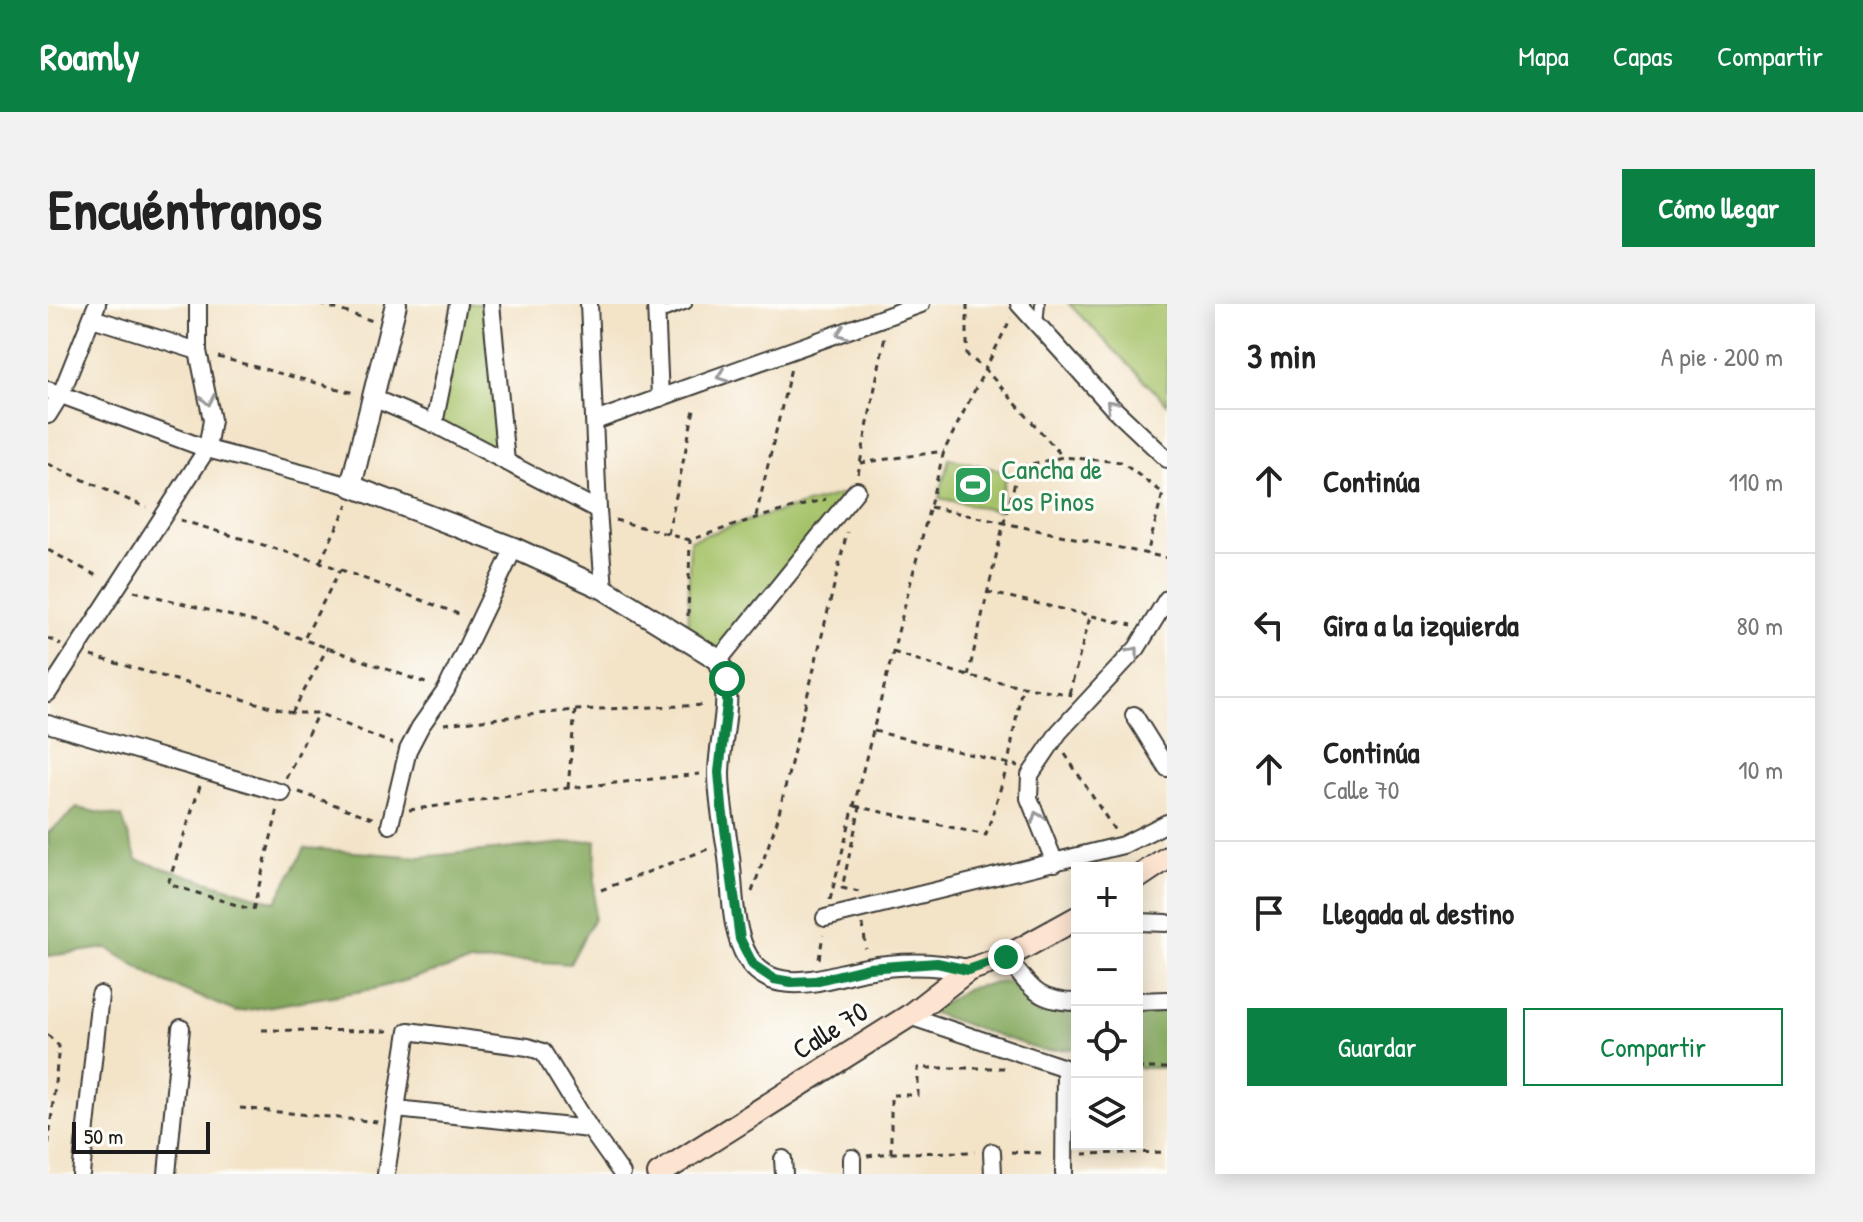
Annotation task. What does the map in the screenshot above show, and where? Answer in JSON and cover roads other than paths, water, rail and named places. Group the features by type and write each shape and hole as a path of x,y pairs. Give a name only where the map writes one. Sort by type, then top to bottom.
{"main road":[{"path":"1143,874 1167,858"},
{"name":"Calle 70","path":"659,1174 909,1016 968,970 1006,957 1071,923"}],"street":[{"path":"48,693 207,449 212,420 198,351 198,304"},
{"path":"354,487 396,304"},
{"path":"434,424 458,304"},
{"path":"491,304 506,462"},
{"path":"589,304 604,589"},
{"path":"595,421 921,304"},
{"path":"656,310 660,398"},
{"path":"48,415 54,392 95,311 198,351"},
{"path":"1015,311 1038,325 1111,406 1167,459"},
{"path":"54,392 207,449 354,487 514,548 604,589 687,638 719,660 727,679 719,772 738,930 747,957 759,971 782,981 815,981 868,968 937,963 968,970"},
{"path":"373,398 434,424 598,513"},
{"path":"719,660 857,490"},
{"path":"392,819 408,750 446,690 514,548"},
{"path":"1055,863 1029,798 1028,786 1033,770 1059,732 1123,666 1167,599"},
{"path":"1134,715 1167,768"},
{"path":"48,724 289,791"},
{"path":"825,918 1123,845 1167,823"},
{"path":"1143,922 1167,923"},
{"path":"1006,957 1036,994 1071,1002"},
{"path":"81,1174 100,995"},
{"path":"1143,1001 1167,1000"},
{"path":"909,1016 1065,1068 1064,1174"},
{"path":"167,1174 181,1028"},
{"path":"386,1174 408,1031 528,1047 543,1052 590,1129 622,1174"},
{"path":"395,1116 590,1129"},
{"path":"992,1152 993,1174"}],"lane":[{"path":"656,310 687,304"},
{"path":"1038,325 1040,304"}],"place":[{"name":"Cancha de Los Pinos","path":"973,485"}]}
